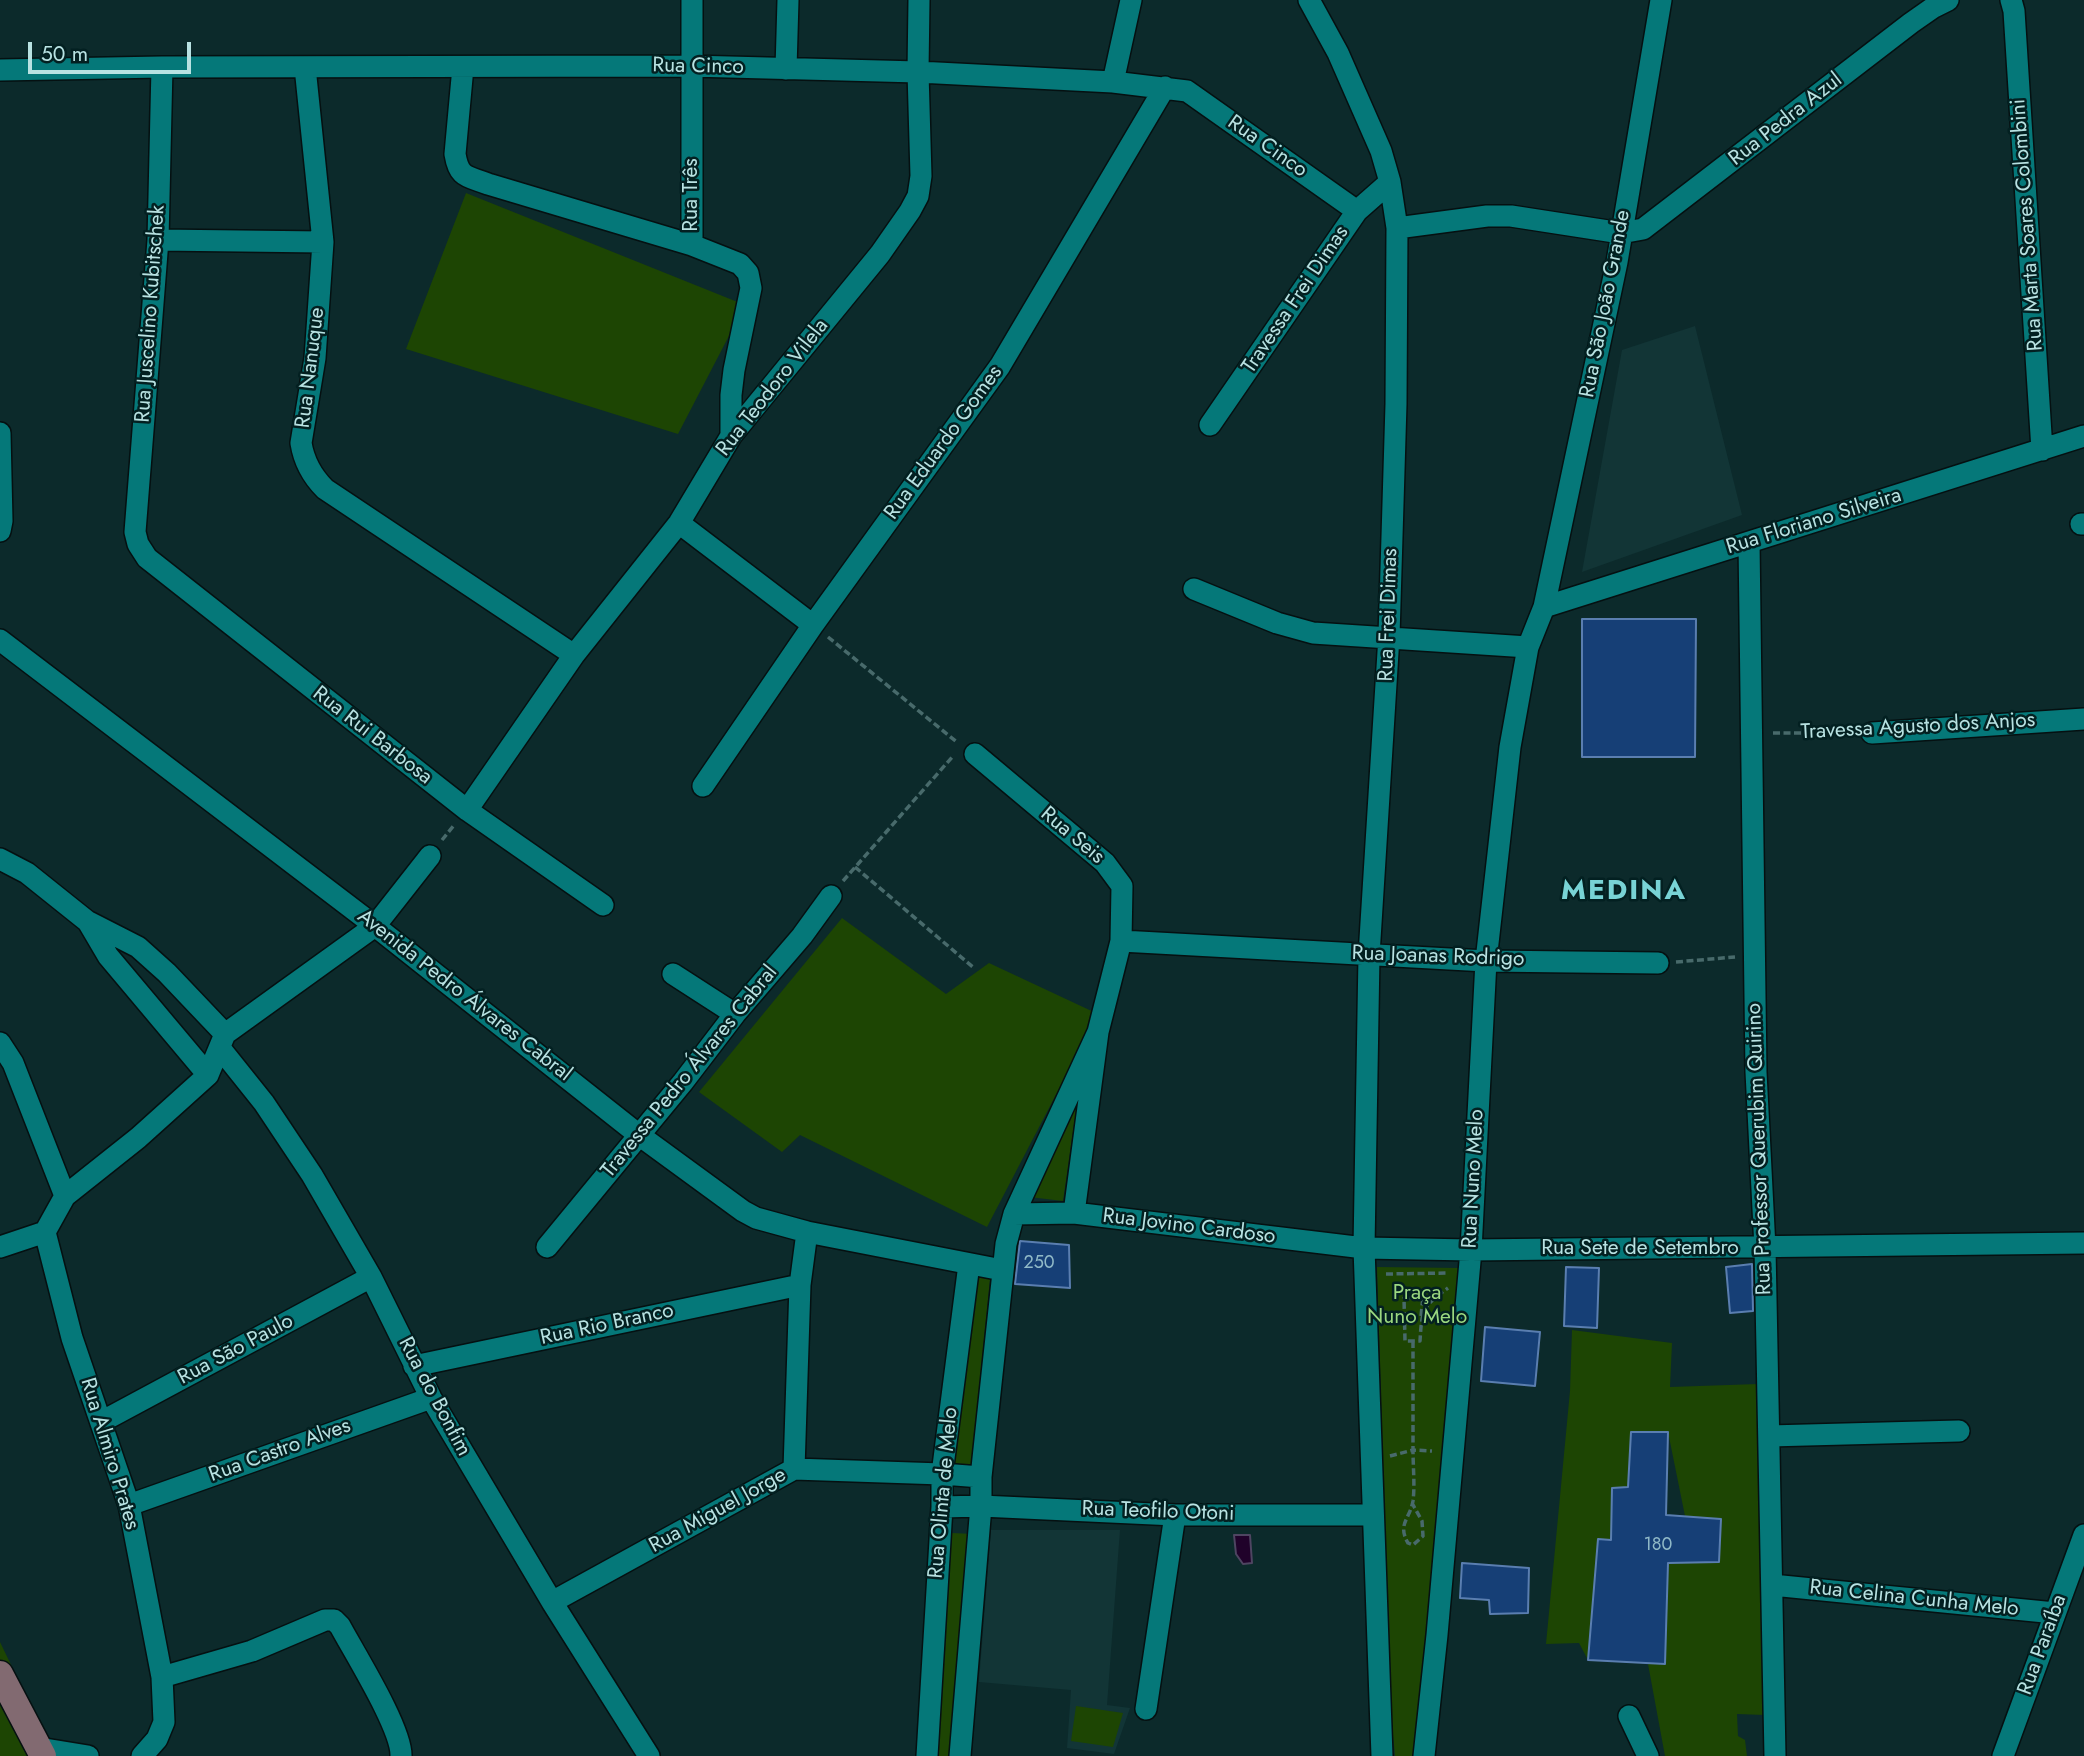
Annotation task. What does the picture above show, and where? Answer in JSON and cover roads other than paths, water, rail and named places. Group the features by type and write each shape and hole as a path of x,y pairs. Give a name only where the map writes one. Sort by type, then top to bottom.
{"main road":[{"path":"0,1674 41,1752"}],"street":[{"name":"Rua Três","path":"692,0 692,245 740,264 748,273 751,288 734,370 730,436"},
{"path":"786,69 788,0"},
{"name":"Rua Teodoro Vilela","path":"467,810 574,655 679,523 730,436 880,254 910,211 918,196 921,176 919,0"},
{"path":"1113,82 1131,0"},
{"name":"Rua Frei Dimas","path":"1309,0 1338,53 1381,150 1390,182 1397,228 1396,404 1389,636 1369,955 1364,1248"},
{"name":"Rua São João Grande","path":"1544,607 1617,262 1661,0"},
{"name":"Rua Pedra Azul","path":"1621,233 1643,229 1652,223 1911,23 1948,0"},
{"name":"Rua Marta Soares Colombini","path":"2011,0 2014,11 2042,450"},
{"name":"Rua Cinco","path":"0,69 691,66 918,72 1165,87 1187,91 1357,211"},
{"name":"Rua Juscelino Kubitschek","path":"147,558 135,533 159,240 162,67"},
{"name":"Rua Nanuque","path":"305,67 323,242 315,358 301,443 303,456 313,477 325,489 574,655"},
{"path":"463,67 455,155 458,169 463,175 692,245"},
{"name":"Rua Eduardo Gomes","path":"703,786 813,625 1000,366 1165,87"},
{"name":"Travessa Frei Dimas","path":"1210,425 1357,211 1390,182"},
{"path":"1397,228 1487,216 1511,216 1621,233"},
{"path":"159,240 323,242"},
{"path":"0,433 0,531"},
{"name":"Rua Floriano Silveira","path":"1544,607 2084,436"},
{"path":"679,523 813,625"},
{"name":"Rua Professor Querubim Quirino","path":"1749,542 1756,1072 1765,1248 1775,1756"},
{"name":"Rua Rui Barbosa","path":"147,558 467,810 603,905"},
{"path":"1194,589 1277,623 1313,633 1528,647"},
{"name":"Rua Nuno Melo","path":"1424,1756 1471,1250 1486,961 1510,747 1528,647 1544,607"},
{"name":"Avenida Pedro Álvares Cabral","path":"0,640 375,926 639,1135 743,1212 807,1232 969,1264"},
{"name":"Travessa Agusto dos Anjos","path":"1872,733 2084,719"},
{"name":"Rua Seis","path":"969,750 1115,874 1122,886 1121,941"},
{"path":"0,1247 45,1232 65,1196 138,1138 208,1075 222,1041 375,926 430,856"},
{"name":"Rua do Bonfim","path":"0,859 27,873 87,921 138,947 167,972 222,1041 312,1175 371,1277 430,1398 552,1602 651,1754"},
{"name":"Travessa Pedro Álvares Cabral","path":"547,1247 735,1014 802,936 831,896"},
{"name":"Rua do Bonfim","path":"87,921 108,956 208,1075"},
{"name":"Rua Joanas Rodrigo","path":"1121,941 1486,961 1658,963"},
{"name":"Rua Olinta de Melo","path":"1074,1213 1098,1031 1121,941"},
{"path":"673,974 735,1014"},
{"name":"Rua Olinta de Melo","path":"960,1756 981,1506 981,1477 1006,1244 1014,1214 1098,1031"},
{"path":"0,1043 13,1063 65,1196"},
{"name":"Rua Jovino Cardoso","path":"1014,1214 1074,1213 1364,1248"},
{"name":"Rua Almiro Prates","path":"45,1232 72,1338 129,1505 162,1677 164,1722 157,1739 142,1756"},
{"path":"794,1469 800,1285 807,1232"},
{"name":"Rua Sete de Setembro","path":"1364,1248 1765,1248 2084,1243"},
{"path":"1364,1248 1382,1756"},
{"path":"969,1264 1002,1270"},
{"name":"Rua Olinta de Melo","path":"927,1756 943,1474 969,1264"},
{"name":"Rua São Paulo","path":"101,1422 371,1277"},
{"name":"Rua Rio Branco","path":"414,1366 800,1285"},
{"name":"Rua Castro Alves","path":"129,1505 430,1398"},
{"path":"1769,1436 1959,1431"},
{"name":"Rua Miguel Jorge","path":"552,1602 794,1469 981,1477"},
{"name":"Rua Teofilo Otoni","path":"942,1507 981,1506 1175,1515 1373,1515"},
{"path":"1146,1709 1175,1515"},
{"name":"Rua Paraíba","path":"2003,1756 2084,1535"},
{"name":"Rua Celina Cunha Melo","path":"1772,1585 2055,1613"},
{"path":"162,1677 252,1651 325,1620 334,1620 340,1626 395,1729 401,1756"},
{"path":"1629,1716 1648,1756"},
{"path":"41,1752 88,1756"}],"district":[{"name":"MEDINA","path":"1624,892"}],"park label":[{"name":"Praça Nuno Melo","path":"1417,1306"}]}
